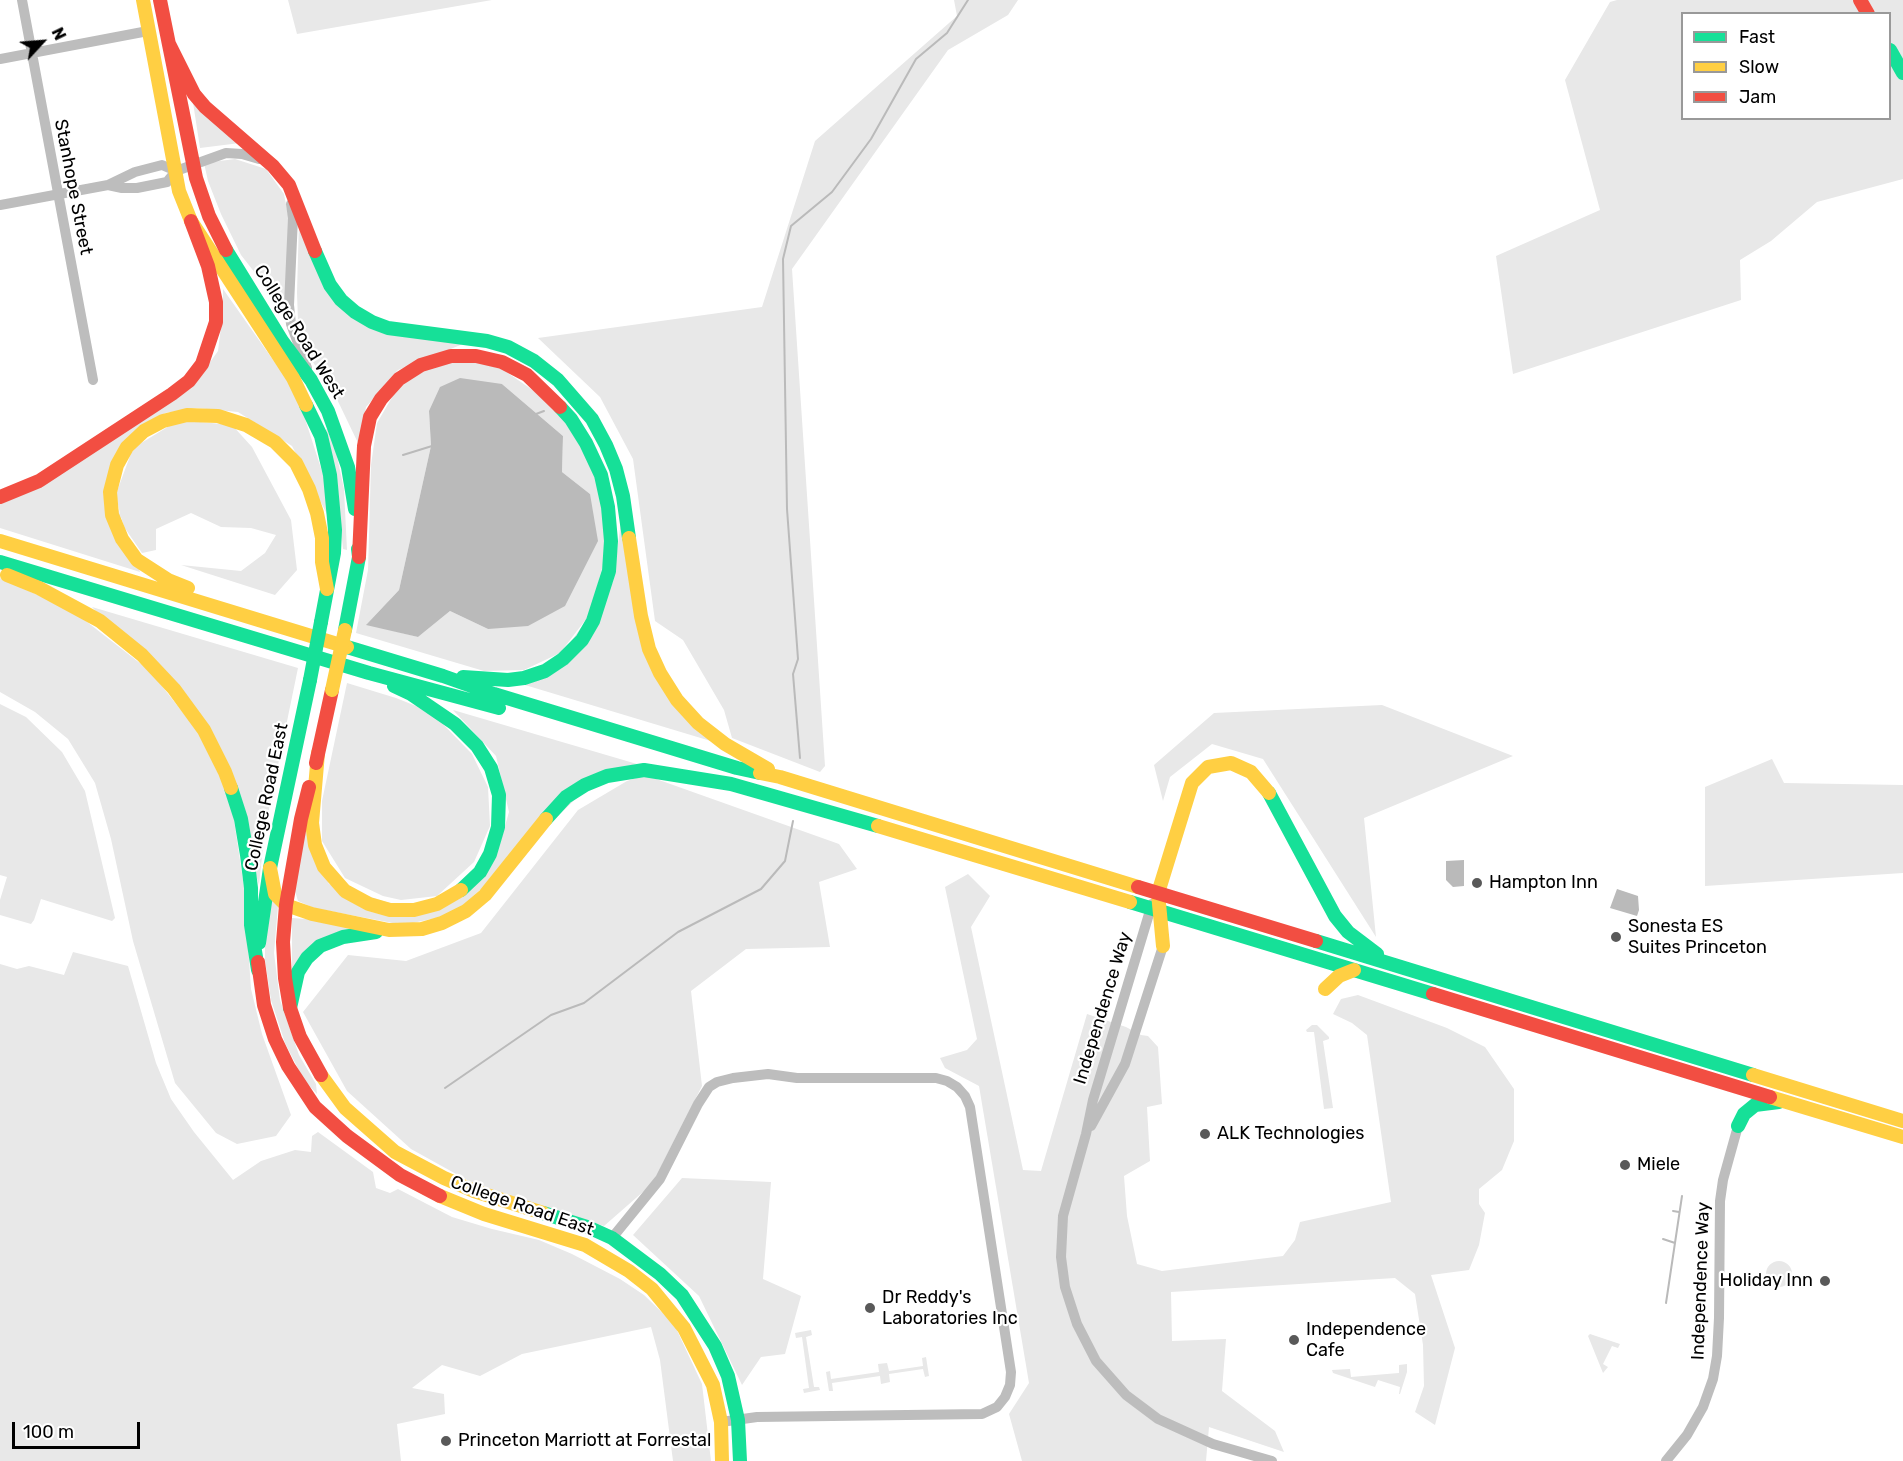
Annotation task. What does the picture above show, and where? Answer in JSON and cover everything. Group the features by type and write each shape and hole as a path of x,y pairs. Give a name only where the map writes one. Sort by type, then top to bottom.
{"main road":[{"name":"College Road West","path":"143,0 179,191 191,221 293,378 321,436 330,475 335,530 334,553 321,622"},
{"name":"College Road West","path":"160,0 194,163 209,216 224,247 282,341 311,380 328,411 348,467 354,501 359,557 332,690"},
{"path":"169,44 194,94 205,107 273,166 289,185 322,269 341,300 355,312 388,328 487,341 508,347 534,361 558,380 576,399 592,419 616,469 623,496 641,616 649,649 660,673 677,700 698,723 725,744 780,777"},
{"path":"1891,52 1903,73"},
{"path":"0,497 39,481 172,394 189,381 202,364 213,333 216,302 208,266 191,221"},
{"path":"359,557 364,446 370,417 381,399 399,379 421,365 451,356 476,356 502,362 527,375 571,419 586,443 601,475 608,507 611,541 609,571 593,621 582,640 563,659 545,670 524,678 508,680 443,676"},
{"path":"252,618 204,593 168,580 137,560 122,539 112,515 110,492 117,465 127,447 144,431 163,421 187,415 218,416 246,425 275,442 296,463 309,489 317,513 322,537 322,562 327,589"},
{"path":"0,542 443,676 505,698 737,768 780,777 1385,961 1903,1121"},
{"path":"0,562 369,673 440,690 690,766 731,784"},
{"path":"0,571 39,588 100,621 142,655 174,689 204,730 225,772 241,819 251,888 251,925 258,970"},
{"name":"College Road East","path":"321,622 260,926 258,970 264,1005 275,1039 288,1066 315,1107 347,1136 400,1175 439,1196 484,1214 585,1245 629,1271 652,1289 684,1328 713,1385 721,1422 722,1461"},
{"path":"318,753 312,823 315,845 324,867 345,891 369,904 390,910 414,910 437,904 460,891 480,872 490,854 498,827 499,795 491,768 477,746 455,724 411,694 369,673"},
{"name":"College Road East","path":"332,690 301,819 286,905 283,942 285,978 290,1008 300,1037 315,1066 331,1092 345,1108 395,1152 474,1191 590,1228 612,1238 660,1274 682,1295 697,1316 728,1376 738,1420 740,1461"},
{"path":"1163,946 1156,910 1158,893 1192,783 1208,766 1231,763 1251,772 1267,789 1335,916 1348,932 1385,961"},
{"path":"290,1008 298,972 307,958 320,946 343,937 389,930 422,929 442,923 466,911 485,895 566,797 607,776 644,770 731,784 1156,910 1887,1132 1903,1139"},
{"path":"270,868 275,894 286,905 312,914 389,930"},
{"path":"1163,946 1177,931 1186,926 1201,924"},
{"path":"1311,957 1321,973 1325,989 1339,976 1354,970"},
{"path":"1716,1080 1730,1090 1734,1097 1738,1126"},
{"path":"1738,1126 1744,1114 1755,1105 1768,1102 1789,1102"},
{"path":"1885,1115 1903,1110"}],"street":[{"name":"Stanhope Street","path":"22,0 93,380"},
{"path":"0,59 148,31"},
{"path":"108,185 122,188 157,185 167,182 176,171 226,153 242,154 273,166 285,186 293,218 289,305 291,324 311,380"},
{"path":"0,205 108,185 135,172 162,165 176,171"},
{"name":"Independence Way","path":"1156,910 1093,1100 1064,1216 1061,1257 1065,1287 1077,1324 1096,1361 1126,1395 1158,1419 1213,1444 1272,1461"},
{"name":"Independence Way","path":"1086,1134 1125,1064 1163,946"},
{"path":"612,1238 660,1179 698,1104 709,1087 717,1082 768,1074 820,1078 936,1078 957,1087 965,1096 972,1120 1011,1372 1010,1385 1005,1398 997,1407 982,1414 757,1417 721,1422"},
{"name":"Independence Way","path":"1666,1461 1687,1435 1703,1407 1713,1379 1719,1318 1720,1202 1723,1180 1738,1126"}],"shaded area":[{"path":"288,0 492,0 297,34"},
{"path":"954,0 1018,0 1008,15 948,50 792,269 825,766 820,772 732,738 724,710 683,640 655,621 633,459 600,397 538,338 762,307 815,141 957,16"},
{"path":"1617,0 1903,0 1903,179 1817,202 1771,241 1740,260 1741,300 1513,374 1496,256 1600,210 1565,80 1610,2"},
{"path":"192,96 240,143 200,148"},
{"path":"235,159 266,169 284,194 289,220 284,310 241,255 208,181 204,163"},
{"path":"299,219 352,318 463,344 398,370 366,407 359,445 333,391 310,358 298,321"},
{"path":"223,289 297,394 328,490 330,520 292,446 238,412 197,408 165,413 108,480 140,572 0,528 0,503 193,386 218,351"},
{"path":"444,361 492,362 557,407 598,474 609,542 590,614 560,653 524,670 484,671 356,633 368,570 371,465 377,423 394,394 411,376","holes":["502,384 563,436 562,472 590,494 488,629 450,611 418,637 367,624 399,590 431,446 429,411"]},
{"path":"460,378 502,384 563,436 562,472 590,494 598,541 565,606 528,626 488,629 450,611 418,637 366,625 399,590 431,446 429,411 440,387"},
{"path":"179,420 232,425 252,447 291,520 297,570 275,595 181,565 241,571 265,553 276,535 251,528 221,527 191,513 156,529 156,550 142,553 122,524 116,494 133,448"},
{"path":"327,429 336,452 344,489 347,550 343,549 336,481 324,431"},
{"path":"622,514 642,638 714,742 515,682 551,670 613,582"},
{"path":"0,578 73,611 150,671 199,733 231,800 244,887 251,989 262,1034 291,1115 276,1136 237,1144 216,1133 175,1083 133,941 111,839 95,783 68,739 35,712 0,692"},
{"path":"92,607 298,668 265,828 259,885 214,736"},
{"path":"347,683 416,706 439,720 472,754 488,787 490,826 474,862 437,896 401,900 383,896 345,878 322,841 322,801"},
{"path":"0,704 26,717 62,752 85,791 115,918 112,921 41,899 31,924 0,915 0,900 7,877 0,875"},
{"path":"1382,705 1513,756 1364,818 1376,937 1263,759 1212,744 1170,777 1163,801 1154,765 1214,713"},
{"path":"453,710 637,764 605,771 481,889 463,905 441,917 403,925 314,908 298,901 295,891 305,830 329,884 425,914 497,854 509,812 496,756"},
{"path":"1772,759 1784,783 1903,785 1903,873 1705,886 1705,787"},
{"path":"645,775 839,844 857,869 819,882 830,947 746,949 691,991 702,1086 652,1184 604,1226 476,1185 411,1149 347,1091 303,1012 348,955 406,961 481,933 578,810 627,781"},
{"path":"1464,860 1464,886 1453,887 1446,880 1446,861"},
{"path":"968,874 990,896 971,927 1023,1170 1041,1171 1087,1014 1148,1036 1158,1047 1162,1104 1147,1107 1150,1161 1124,1176 1127,1216 1137,1264 1162,1271 1283,1256 1295,1240 1300,1222 1391,1202 1367,1035 1352,1023 1333,1014 1341,999 1358,995 1447,1028 1485,1047 1514,1089 1514,1141 1502,1170 1479,1189 1479,1204 1485,1213 1479,1245 1469,1270 1431,1275 1455,1348 1435,1425 1415,1412 1424,1386 1423,1345 1415,1294 1395,1278 1171,1292 1172,1341 1226,1339 1222,1391 1275,1431 1284,1452 1209,1427 1206,1461 1022,1461 1009,1414 1029,1383 979,1086 945,1068 940,1058 967,1050 977,1039 945,887"},
{"path":"1617,889 1638,896 1637,916 1610,908"},
{"path":"272,895 278,906 274,953 280,1000 299,1055 316,1084 317,1094 304,1080 285,1043 271,1000 265,960 265,933"},
{"path":"292,918 307,919 358,930 292,968"},
{"path":"73,952 128,966 156,1063 171,1099 233,1180 261,1161 295,1150 311,1152 312,1136 318,1132 373,1172 376,1188 390,1193 398,1189 452,1217 539,1240 620,1279 644,1295 674,1324 702,1384 711,1461 673,1461 660,1360 651,1327 522,1354 480,1376 442,1365 412,1388 444,1394 445,1414 397,1424 401,1461 0,1461 0,964 17,969 29,966 64,975"},
{"path":"1312,1025 1317,1025 1329,1037 1323,1041 1333,1108 1324,1109 1314,1032 1306,1030"},
{"path":"682,1178 771,1182 763,1279 801,1296 785,1354 761,1357 742,1385 699,1296 633,1235"},
{"path":"1779,1261 1788,1265 1792,1274 1788,1283 1779,1287 1770,1283 1766,1274 1770,1265"},
{"path":"811,1330 812,1335 806,1337 814,1387 819,1387 820,1390 804,1393 803,1389 809,1388 802,1337 796,1338 795,1333"},
{"path":"1590,1334 1620,1344 1618,1348 1612,1346 1603,1364 1608,1367 1603,1373 1588,1336"},
{"path":"926,1357 929,1376 925,1377 923,1369 889,1374 890,1382 881,1384 880,1376 832,1383 833,1391 829,1391 826,1372 830,1371 831,1379 879,1372 878,1364 887,1363 889,1371 923,1366 922,1358"},
{"path":"1407,1364 1407,1372 1400,1394 1400,1387 1378,1380 1375,1387 1333,1373 1332,1370 1350,1369 1351,1377 1399,1373 1399,1365"}],"waterway":[{"path":"800,758 793,674 798,659 787,509 783,259 791,226 832,192 871,139 916,59 947,33 968,0"},
{"path":"536,414 544,411"},
{"path":"403,455 432,446"},
{"path":"445,1088 551,1015 584,1003 678,932 761,889 785,861 793,821"},
{"path":"1666,1303 1682,1196"},
{"path":"1673,1211 1679,1212"},
{"path":"1663,1239 1675,1243"}],"traffic: fast":[{"path":"1891,52 1903,73"},
{"path":"226,250 282,341 311,380 328,411 348,467 355,509"},
{"path":"315,251 330,285 341,300 372,322 388,328 487,341 508,347 534,361 558,380 592,419 606,445 616,469 623,496 629,538"},
{"path":"306,405 321,436 330,475 335,530 334,553 321,622"},
{"path":"463,677 508,680 524,678 545,671 563,659 582,640 593,621 609,571 611,541 608,507 601,475 586,443 571,419 560,407"},
{"path":"345,630 359,557 358,549"},
{"path":"0,562 369,673 499,708"},
{"path":"310,680 321,622"},
{"path":"347,647 494,694 760,773"},
{"path":"259,943 270,868 310,680"},
{"path":"394,686 411,694 455,724 477,746 491,768 499,795 498,827 490,854 480,872 461,890"},
{"path":"546,819 566,797 585,785 607,776 644,770 731,784 878,826"},
{"path":"231,788 241,819 247,855 251,888 251,925 258,970"},
{"path":"1269,793 1335,916 1348,932 1377,954"},
{"path":"1130,902 1433,994"},
{"path":"290,1008 298,972 307,958 320,946 343,937 376,932"},
{"path":"1316,941 1753,1075"},
{"path":"1738,1126 1744,1114 1755,1105 1779,1102"},
{"path":"543,1213 590,1228 612,1238 660,1274 682,1295 715,1346 728,1376 738,1420 740,1461"}],"traffic: slow":[{"path":"143,0 179,191 191,221 293,378 306,405"},
{"path":"188,588 168,580 137,560 122,539 112,515 110,492 117,465 127,447 144,431 163,421 187,415 218,416 246,425 275,442 296,463 309,489 317,513 327,589"},
{"path":"629,538 641,616 649,649 660,673 677,700 698,723 725,744 768,769"},
{"path":"0,541 347,647"},
{"path":"7,575 39,588 100,621 142,655 174,689 204,730 231,788"},
{"path":"332,690 345,630"},
{"path":"318,753 312,823 315,845 324,867 345,891 369,904 390,910 414,910 437,904 461,890"},
{"path":"1163,946 1158,893 1192,783 1208,767 1231,763 1251,772 1269,793"},
{"path":"760,773 780,777 1138,887"},
{"path":"270,868 275,894 286,905 312,914 389,930 422,929 442,923 466,911 485,895 546,819"},
{"path":"878,826 1130,902"},
{"path":"1325,989 1339,976 1354,970"},
{"path":"321,1075 345,1108 395,1152 474,1191 543,1213"},
{"path":"1753,1075 1903,1121"},
{"path":"1770,1097 1903,1137"},
{"path":"440,1196 484,1214 585,1245 629,1271 652,1289 684,1328 713,1385 721,1422 722,1461"}],"traffic: jam":[{"path":"160,0 196,178 209,216 226,250"},
{"path":"1860,0 1867,12"},
{"path":"169,44 194,94 205,107 273,166 289,185 315,251"},
{"path":"0,497 39,481 172,394 189,381 202,364 216,322 216,302 208,266 191,221"},
{"path":"359,557 364,446 370,417 381,399 399,379 421,365 451,356 476,356 502,362 527,375 560,407"},
{"path":"316,763 332,690"},
{"path":"309,787 286,905 283,942 285,978 290,1008 300,1037 321,1075"},
{"path":"1138,887 1316,941"},
{"path":"258,962 264,1005 275,1039 288,1066 315,1107 347,1136 400,1175 440,1196"},
{"path":"1433,994 1770,1097"}],"place":[{"name":"Hampton Inn","path":"1477,883"},
{"name":"Sonesta ES Suites Princeton","path":"1616,937"},
{"name":"ALK Technologies","path":"1205,1134"},
{"name":"Miele","path":"1625,1165"},
{"name":"Holiday Inn","path":"1825,1281"},
{"name":"Dr Reddy's Laboratories Inc","path":"870,1308"},
{"name":"Independence Cafe","path":"1294,1340"},
{"name":"Princeton Marriott at Forrestal","path":"446,1441"}]}
